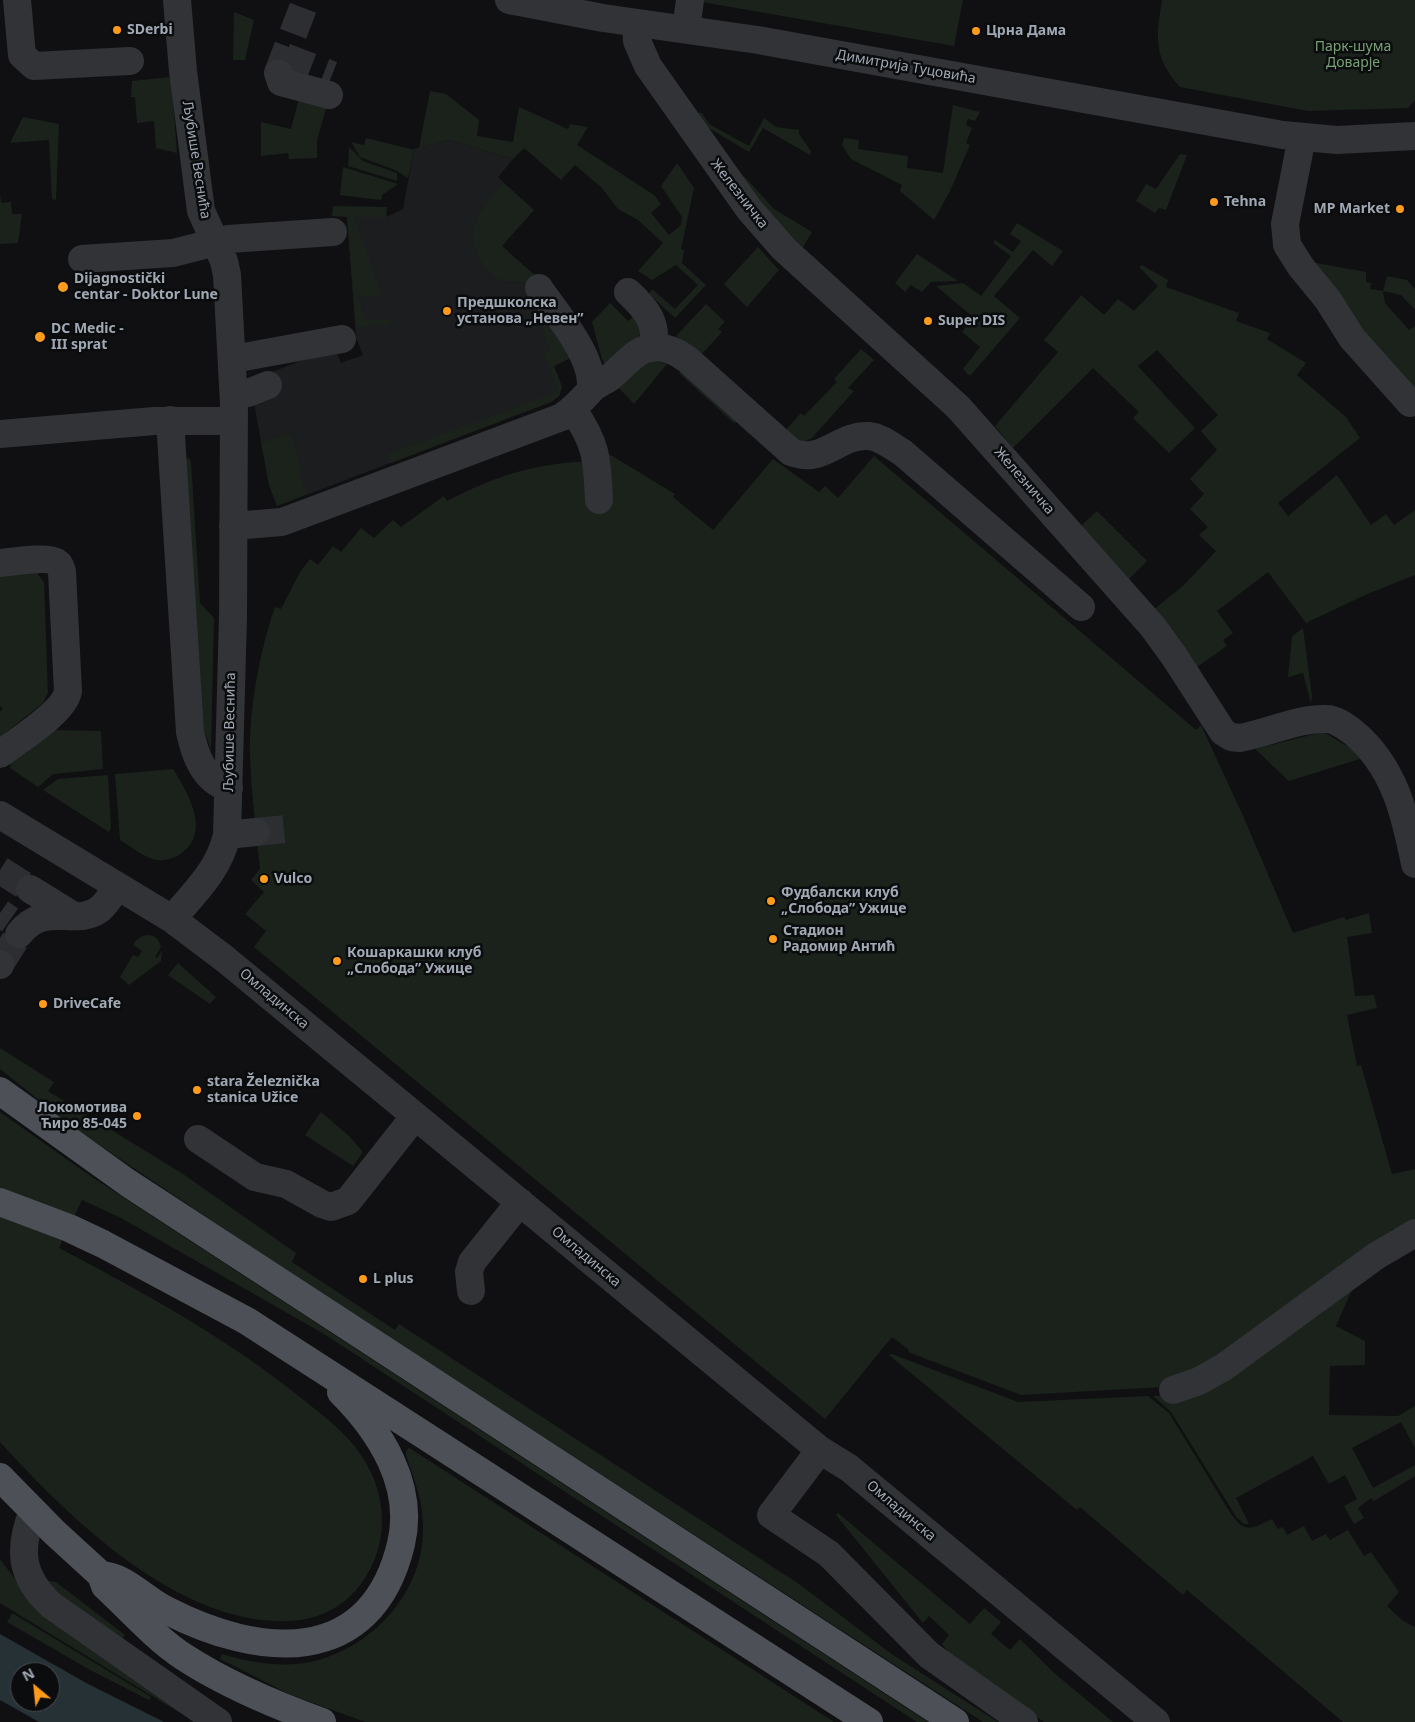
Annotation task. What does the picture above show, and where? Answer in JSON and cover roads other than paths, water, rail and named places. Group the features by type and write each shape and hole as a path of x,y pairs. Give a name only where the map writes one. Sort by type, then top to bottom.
{"main road":[{"path":"0,1091 128,1183 955,1722"},
{"path":"0,1202 69,1228 186,1287 247,1321 869,1722"},
{"path":"101,1575 112,1575 165,1610 250,1642 295,1643 315,1640 334,1635 350,1626 364,1614 384,1589 396,1563 403,1522 398,1483 386,1448 374,1429 312,1362"},
{"path":"0,1477 101,1575 105,1586 183,1656 215,1675 281,1707 322,1722"}],"street":[{"name":"Љубише Веснића","path":"172,919 214,870 224,848 227,835 233,526 232,359 227,275 224,261 201,212 183,71 177,0"},
{"name":"Димитрија Туцовића","path":"508,0 636,23 686,29 1302,137 1337,140 1415,136"},
{"path":"686,29 690,0"},
{"path":"12,15 22,55 34,66 130,60"},
{"name":"Железничка","path":"636,23 637,41 648,66 749,209 784,248 903,355 981,431 1153,628 1174,656 1223,732 1231,737 1240,738 1315,719 1329,719 1344,725 1366,744 1384,766 1399,800 1415,864"},
{"path":"278,74 281,82 329,95"},
{"path":"1302,137 1285,224 1285,238 1289,249 1328,300 1352,338 1410,403"},
{"path":"82,259 173,253 243,238 333,232"},
{"path":"539,288 586,360 591,376 591,389"},
{"path":"628,292 648,312 651,318 655,333 653,348"},
{"path":"232,359 342,340"},
{"path":"233,526 282,522 562,417 573,410 591,389 611,376 643,350 653,348 668,349 684,357 791,452 806,456 818,455 856,437 869,436 881,440 903,454 1081,607"},
{"path":"0,434 62,430 89,425 170,420 233,408 248,393 268,385"},
{"path":"573,410 593,443 597,461 599,500"},
{"path":"170,420 190,732 202,766 212,779 229,788"},
{"path":"0,563 48,560 57,562 62,569 68,691 67,698 60,708 0,754"},
{"name":"Омладинска","path":"0,815 172,919 225,959 820,1450 849,1468 1156,1722"},
{"path":"227,835 256,832"},
{"path":"18,927 44,916 86,915 99,910 117,887"},
{"path":"30,889 72,915"},
{"path":"198,1139 255,1177 286,1184 331,1207 348,1202 415,1116"},
{"path":"471,1291 469,1272 472,1262 520,1202"},
{"path":"1173,1390 1199,1382 1224,1367 1376,1256 1415,1233"},
{"path":"820,1450 771,1515 830,1554 929,1655 1024,1722"},
{"path":"33,1511 25,1530 23,1550 25,1567 39,1593 51,1605 218,1722"}],"tunnel":[{"path":"278,73 306,0"},
{"path":"285,57 332,75"},
{"path":"256,832 286,829"},
{"path":"0,870 30,889"},
{"path":"0,913 10,920"},
{"path":"0,964 19,934"}],"place":[{"name":"SDerbi","path":"117,30"},
{"name":"Црна Дама","path":"976,31"},
{"name":"Tehna","path":"1214,202"},
{"name":"MP Market","path":"1400,209"},
{"name":"Dijagnostički centar - Doktor Lune","path":"63,287"},
{"name":"Предшколска установа „Невен”","path":"447,311"},
{"name":"Super DIS","path":"928,321"},
{"name":"DC Medic - III sprat","path":"40,337"},
{"name":"Vulco","path":"264,879"},
{"name":"Фудбалски клуб „Слобода” Ужице","path":"771,901"},
{"name":"Стадион Радомир Антић","path":"773,939"},
{"name":"Кошаркашки клуб „Слобода” Ужице","path":"337,961"},
{"name":"DriveCafe","path":"43,1004"},
{"name":"stara Železnička stanica Užice","path":"197,1090"},
{"name":"Локомотива Ћиро 85-045","path":"137,1116"},
{"name":"L plus","path":"363,1279"}],"park label":[{"name":"Парк-шума Доварје","path":"1353,56"}]}
